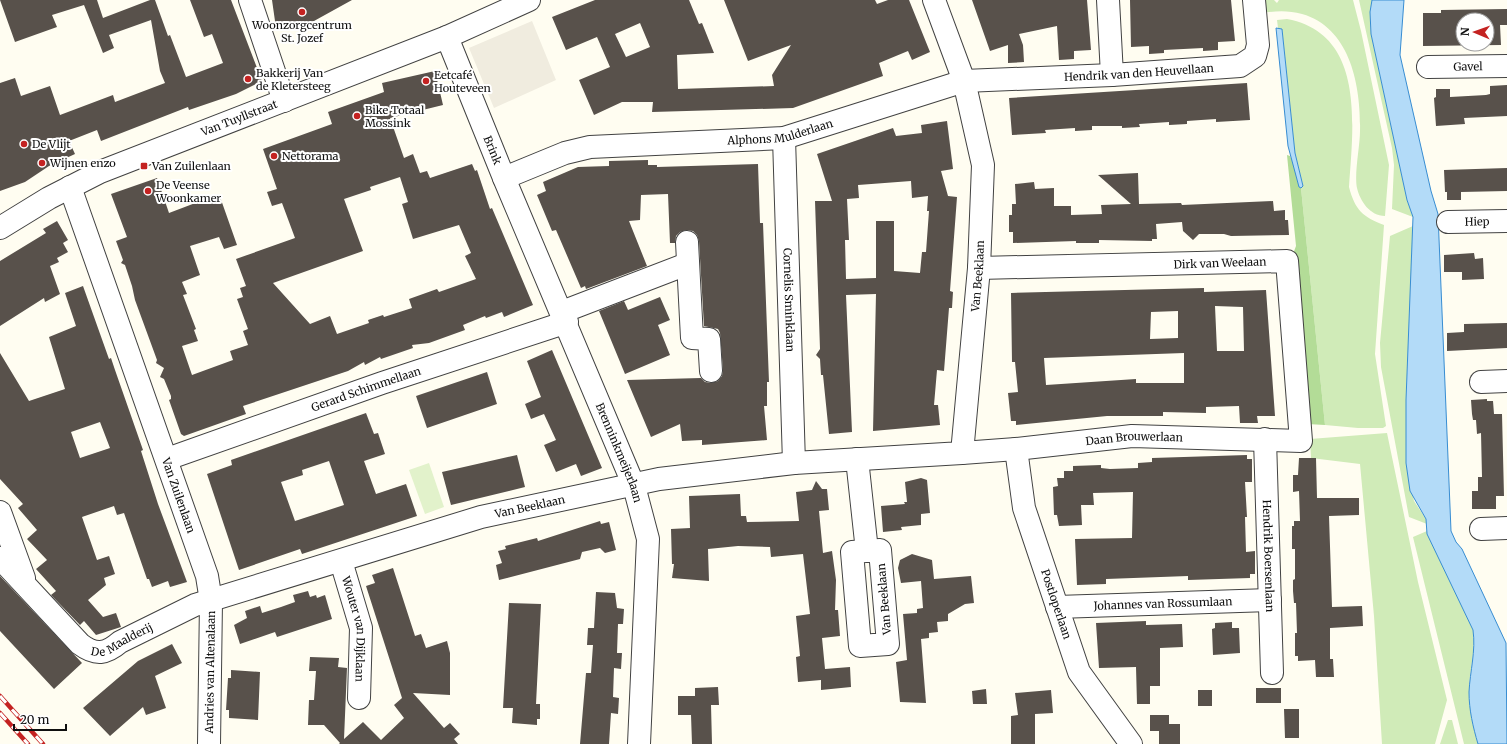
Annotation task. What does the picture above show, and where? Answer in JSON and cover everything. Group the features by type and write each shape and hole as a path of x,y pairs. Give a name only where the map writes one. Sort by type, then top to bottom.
{"street":[{"path":"250,0 284,101"},
{"name":"Van Tuyllstraat","path":"0,228 70,187 118,164 447,37 529,0"},
{"name":"Van Beeklaan","path":"211,601 481,517 634,486 659,479 794,463 962,453 979,268 983,165 964,81 934,0"},
{"path":"1108,0 1112,75"},
{"name":"Hendrik van den Heuvellaan","path":"964,81 1112,75 1240,66 1255,56 1258,45 1254,0"},
{"name":"Brink","path":"447,37 504,178 565,153 590,147"},
{"name":"Gavel","path":"1428,68 1507,66"},
{"name":"Alphons Mulderlaan","path":"590,147 784,138 964,81"},
{"name":"Cornelis Sminklaan","path":"784,138 794,463"},
{"name":"Brenninkmeijerlaan","path":"504,178 564,317 634,486 648,538 639,744"},
{"name":"Van Zuilenlaan","path":"70,187 207,576 211,601"},
{"name":"Hiep","path":"1448,222 1507,221"},
{"path":"686,242 692,338 709,339 711,371"},
{"name":"Dirk van Weelaan","path":"979,268 1287,261 1301,436"},
{"name":"Gerard Schimmellaan","path":"167,459 564,317 687,264"},
{"path":"1481,382 1507,381"},
{"name":"Daan Brouwerlaan","path":"962,453 1016,449 1132,436 1301,441 1301,436"},
{"name":"Hendrik Boersenlaan","path":"1265,439 1272,673"},
{"name":"Postloperlaan","path":"1016,449 1024,508 1079,672 1131,744"},
{"name":"Van Beeklaan","path":"857,459 867,551"},
{"name":"De Maalderij","path":"0,512 28,589"},
{"path":"1481,529 1507,528"},
{"name":"De Maalderij","path":"0,558 80,644 88,650 99,653 110,651 127,638 195,605 211,601"},
{"name":"Wouter van Dijklaan","path":"341,561 361,628 359,698"},
{"name":"Johannes van Rossumlaan","path":"1057,607 1270,600"},
{"name":"Andries van Altenalaan","path":"209,744 211,601"}],"green space":[{"path":"1260,0 1274,0 1277,3 1279,0 1353,0 1361,31 1389,165 1385,216 1370,211 1366,207 1357,188 1356,175 1360,114 1355,78 1350,61 1342,46 1332,32 1319,21 1302,14 1282,11 1261,13"},
{"path":"1359,0 1372,0 1370,12 1371,34 1407,200 1413,217 1392,209 1394,165 1392,148"},
{"path":"1287,19 1313,28 1331,43 1342,63 1349,86 1352,111 1349,187 1351,195 1357,207 1365,216 1384,225 1375,354 1386,426 1383,428 1358,428 1325,425 1301,188 1303,186 1295,153 1282,29 1278,28 1277,20"},
{"path":"1287,155 1290,156 1294,165 1299,187 1301,188 1325,425 1307,424 1293,254 1296,246"},
{"path":"1413,226 1406,400 1406,463 1414,501 1426,519 1427,524 1409,517 1381,367 1380,343 1390,236"},
{"path":"1387,433 1418,582 1447,700 1435,744 1382,744 1374,616 1360,464 1311,458 1310,439"},
{"path":"429,463 444,507 425,514 409,470"},
{"path":"1427,531 1473,630 1474,646 1469,684 1469,698 1474,731 1478,744 1464,744 1413,537"},
{"path":"1448,720 1452,720 1458,744 1440,744"}],"shaded area":[{"path":"532,21 556,80 494,108 469,48"}],"water":[{"path":"1372,0 1404,0 1400,55 1431,191 1438,214 1451,531 1456,542 1462,549 1506,643 1507,744 1478,744 1474,731 1469,699 1474,646 1473,630 1427,534 1426,519 1410,491 1406,463 1406,400 1413,217 1407,200 1371,34 1370,12"},
{"path":"1276,28 1282,29 1295,153 1303,186 1301,188 1299,187 1288,146"}],"building":[{"path":"0,0 97,0 103,18 150,0 155,0 168,36 170,35 186,77 223,63 212,34 204,37 190,0 231,0 262,81 236,94 189,110 188,107 101,141 97,130 69,141 75,154 49,166 25,182 0,191 0,83 15,78 21,96 50,86 60,115 113,95 115,102 165,83 160,71 151,20 109,35 114,48 103,53 84,5 52,15 57,27 15,42"},
{"name":"Woonzorgcentrum St. Jozef","path":"272,0 352,0 314,21 276,28"},
{"path":"595,0 689,0 699,24 702,23 714,53 677,55 678,89 774,86 772,75 791,45 748,61 724,0 875,0 877,4 888,0 909,0 930,52 912,60 908,51 879,63 883,76 793,108 652,112 653,102 622,102 594,115 579,80 610,67 597,37 566,50 552,17","holes":["640,23 650,47 626,57 615,34"]},
{"path":"972,0 1087,0 1091,50 1074,51 1074,59 1059,60 1057,26 1019,34 1023,45 1024,62 1008,63 1008,45 990,51"},
{"path":"1130,0 1231,0 1235,41 1218,42 1218,50 1203,51 1203,48 1164,50 1164,53 1149,54 1149,46 1131,47"},
{"path":"1507,9 1507,25 1500,25 1501,45 1495,45 1495,12 1455,12 1455,46 1423,46 1423,13 1441,13 1441,10"},
{"path":"435,71 443,105 390,118 404,158 413,154 420,173 427,171 430,178 472,164 475,171 477,170 490,209 492,208 533,305 504,317 502,312 486,318 485,316 463,325 465,330 429,343 412,345 413,348 381,359 380,357 365,365 364,362 348,371 243,406 246,414 184,436 181,434 169,400 171,399 171,396 164,379 160,377 164,368 156,363 157,360 135,300 125,265 121,263 123,260 116,241 127,237 111,194 157,178 169,213 219,194 237,245 224,249 219,237 190,246 200,275 182,282 187,294 183,295 196,329 194,330 198,341 182,346 192,375 233,360 230,351 248,345 243,331 248,329 237,299 243,297 240,288 246,286 236,259 295,238 282,203 272,206 267,192 277,189 263,149 332,124 328,112 384,92 382,83","holes":["400,177 408,202 402,204 413,239 459,225 471,253 465,256 476,279 439,292 437,289 409,299 412,308 384,317 383,315 368,320 369,323 337,334 330,316 310,324 273,283 363,251 344,199 371,190 370,187"]},
{"path":"1247,83 1250,120 1216,122 1216,119 1187,121 1187,124 1169,125 1169,122 1139,124 1140,127 1122,128 1122,126 1092,126 1092,130 1075,131 1075,128 1045,130 1046,133 1012,135 1009,98"},
{"path":"1507,85 1507,116 1464,118 1465,124 1436,126 1434,98 1436,97 1436,89 1450,89 1450,97 1486,95 1490,94 1490,86"},
{"path":"947,121 953,169 941,171 948,196 957,197 950,291 953,292 952,308 949,308 944,371 937,370 934,405 938,405 940,425 873,431 876,294 846,295 852,432 829,434 823,375 821,375 820,359 816,355 820,349 815,201 832,201 817,154 893,128 896,136 922,133 921,125","holes":["911,181 912,198 928,196 927,211 929,211 926,252 922,252 920,273 894,271 894,221 876,221 876,278 846,279 845,240 849,240 847,199 859,198 858,185"]},
{"path":"648,160 648,165 657,165 657,167 758,164 760,223 763,223 769,382 767,382 767,406 764,406 767,440 702,445 702,440 682,441 680,424 651,437 627,380 701,378 705,382 711,383 718,381 722,376 723,370 720,333 718,329 704,326 699,241 697,235 693,231 686,230 680,232 676,236 675,243 670,243 668,194 641,195 640,220 629,221 647,266 586,289 585,286 581,288 556,230 552,231 537,195 546,191 543,182 578,167 609,166 609,161"},
{"path":"1507,168 1507,191 1461,192 1461,200 1447,200 1444,170"},
{"path":"1138,173 1139,204 1181,203 1182,205 1273,201 1274,211 1285,210 1285,220 1288,220 1289,235 1231,236 1224,234 1199,234 1193,240 1183,231 1182,222 1156,224 1157,239 1152,239 1152,241 1099,240 1099,243 1076,243 1076,241 1013,243 1013,232 1009,232 1009,215 1012,215 1012,204 1016,204 1015,184 1034,182 1035,189 1054,188 1054,206 1071,206 1071,215 1102,214 1101,205 1131,204 1098,175"},
{"path":"57,221 68,240 63,243 68,252 57,258 59,262 50,266 60,294 45,302 44,298 0,326 0,261 46,233 43,229"},
{"path":"1474,253 1475,259 1483,258 1484,279 1462,280 1462,272 1444,272 1444,255"},
{"path":"83,286 109,359 111,358 143,450 141,451 158,504 187,582 170,587 168,581 152,587 149,579 147,579 124,513 117,515 114,506 82,517 97,560 109,556 115,574 104,578 106,585 88,600 103,617 116,613 121,627 96,635 84,621 80,625 51,595 56,591 36,569 47,560 27,539 37,530 18,508 23,504 0,479 0,353 29,401 65,389 49,337 76,326 65,293","holes":["100,422 110,448 80,458 71,432"]},
{"path":"1204,288 1204,292 1266,290 1275,416 1257,416 1258,423 1240,423 1239,406 1206,407 1206,413 1163,412 1163,416 1107,416 1016,425 1016,421 1011,421 1008,393 1018,392 1015,362 1012,362 1011,293","holes":["1215,306 1243,307 1244,351 1217,351","1178,311 1178,338 1150,339 1151,312","1184,353 1184,383 1136,383 1136,379 1046,385 1044,358"]},
{"path":"660,297 670,320 658,325 670,355 625,374 599,311 624,301 628,310"},
{"path":"1507,323 1507,348 1447,351 1447,333 1464,332 1464,324"},
{"path":"552,350 602,468 581,476 576,464 556,472 544,445 556,440 544,414 531,419 525,404 541,397 527,361"},
{"path":"487,372 497,404 427,428 416,396"},
{"path":"1487,399 1487,401 1493,401 1494,414 1502,414 1504,496 1496,496 1496,509 1472,509 1472,491 1478,491 1478,477 1482,477 1481,433 1477,434 1476,420 1473,420 1471,400"},
{"path":"366,413 374,434 378,433 385,454 364,461 376,494 406,484 417,516 302,554 300,549 239,570 207,474 232,465 231,460","holes":["329,461 344,505 295,521 281,482 303,475 302,470"]},
{"path":"517,455 525,487 451,505 442,472"},
{"path":"1247,455 1247,459 1252,459 1252,482 1245,482 1247,517 1245,517 1246,552 1255,551 1255,574 1250,574 1250,578 1188,580 1188,576 1106,579 1106,584 1077,585 1075,539 1132,538 1133,492 1093,493 1094,505 1081,505 1082,525 1059,526 1057,515 1054,515 1053,487 1058,486 1057,478 1064,478 1064,471 1073,471 1073,466 1101,465 1101,468 1110,469 1138,468 1138,463 1152,462 1152,458"},
{"path":"1299,458 1316,458 1317,498 1359,498 1359,515 1329,516 1332,607 1362,606 1363,626 1330,628 1330,659 1333,659 1334,677 1316,677 1315,660 1298,661 1298,656 1295,656 1295,633 1297,633 1296,603 1294,603 1293,591 1293,580 1295,579 1295,549 1292,549 1292,526 1294,526 1294,521 1300,521 1299,491 1293,492 1293,475 1298,475"},
{"path":"921,478 927,480 930,513 921,514 921,525 901,527 902,530 883,532 881,506 905,504 904,502 907,502 905,482"},
{"path":"816,481 822,489 827,489 829,510 819,511 823,553 832,551 836,580 835,610 838,610 840,636 822,638 825,669 850,667 851,687 821,690 821,680 798,682 796,657 800,656 796,616 810,614 803,554 771,557 770,547 738,546 708,549 709,581 672,578 674,564 672,564 671,529 690,528 689,496 740,494 741,516 746,516 747,522 799,521 796,492 812,490"},
{"path":"600,521 601,524 609,522 616,550 605,553 600,548 582,552 580,559 499,580 496,565 502,563 498,551 506,549 505,546 537,538 538,541"},
{"path":"912,554 932,560 934,579 971,576 974,603 965,604 948,614 948,621 937,622 938,632 929,633 929,638 921,639 926,703 900,702 896,662 907,660 903,614 917,613 917,609 923,608 921,581 901,583 898,568 900,560"},
{"path":"393,568 415,636 421,634 426,648 447,641 450,653 450,695 413,693 444,728 450,723 460,734 454,739 458,744 339,744 340,743 324,725 308,725 309,700 314,700 316,671 309,671 310,657 339,658 338,667 347,668 344,739 363,722 381,740 404,718 394,705 402,698 366,586 375,583 372,575"},
{"path":"0,576 82,663 54,689 0,631"},
{"path":"308,591 310,597 316,595 317,598 325,595 332,619 277,637 275,632 240,644 234,625 247,618 245,611 260,606 262,613 281,607 295,602 293,595"},
{"path":"596,592 615,593 617,608 624,609 623,624 618,624 617,653 622,653 621,669 614,668 613,697 619,698 618,714 611,713 609,744 580,744 586,673 591,673 593,645 587,645 588,628 594,628"},
{"path":"509,603 541,604 536,704 540,704 540,719 537,719 537,725 512,723 513,708 503,708"},
{"path":"1146,621 1146,625 1182,624 1183,647 1160,648 1160,686 1150,686 1150,704 1137,704 1136,667 1099,668 1096,623"},
{"path":"1232,622 1232,628 1239,628 1240,653 1213,655 1212,629 1215,628 1215,623"},
{"path":"172,644 182,663 155,676 166,708 146,715 143,707 110,736 83,708 138,661"},
{"path":"231,670 260,672 258,720 229,718 229,710 226,710 228,678 231,678"},
{"path":"718,687 719,705 711,705 712,744 692,744 691,715 678,715 678,696 695,696 695,688"},
{"path":"1256,688 1281,688 1281,703 1256,703"},
{"path":"986,689 987,704 973,704 972,691"},
{"path":"1051,690 1053,713 1035,714 1035,744 1011,744 1011,716 1018,715 1015,693"},
{"path":"1198,690 1212,690 1212,706 1198,706"},
{"path":"1284,709 1299,709 1299,738 1285,738"},
{"path":"1150,715 1169,715 1169,724 1180,724 1180,744 1159,744 1159,731 1150,731"}],"railway":[{"path":"0,696 43,744"},
{"path":"0,713 28,744"}],"place":[{"name":"Woonzorgcentrum St. Jozef","path":"302,12"},
{"name":"Bakkerij Van de Kletersteeg","path":"248,79"},
{"name":"Eetcafé Houteveen","path":"426,81"},
{"name":"Bike Totaal Mossink","path":"357,116"},
{"name":"De Vlijt","path":"24,144"},
{"name":"Nettorama","path":"274,156"},
{"name":"Wijnen enzo","path":"42,163"},
{"name":"Van Zuilenlaan","path":"144,166"},
{"name":"De Veense Woonkamer","path":"148,191"}]}
